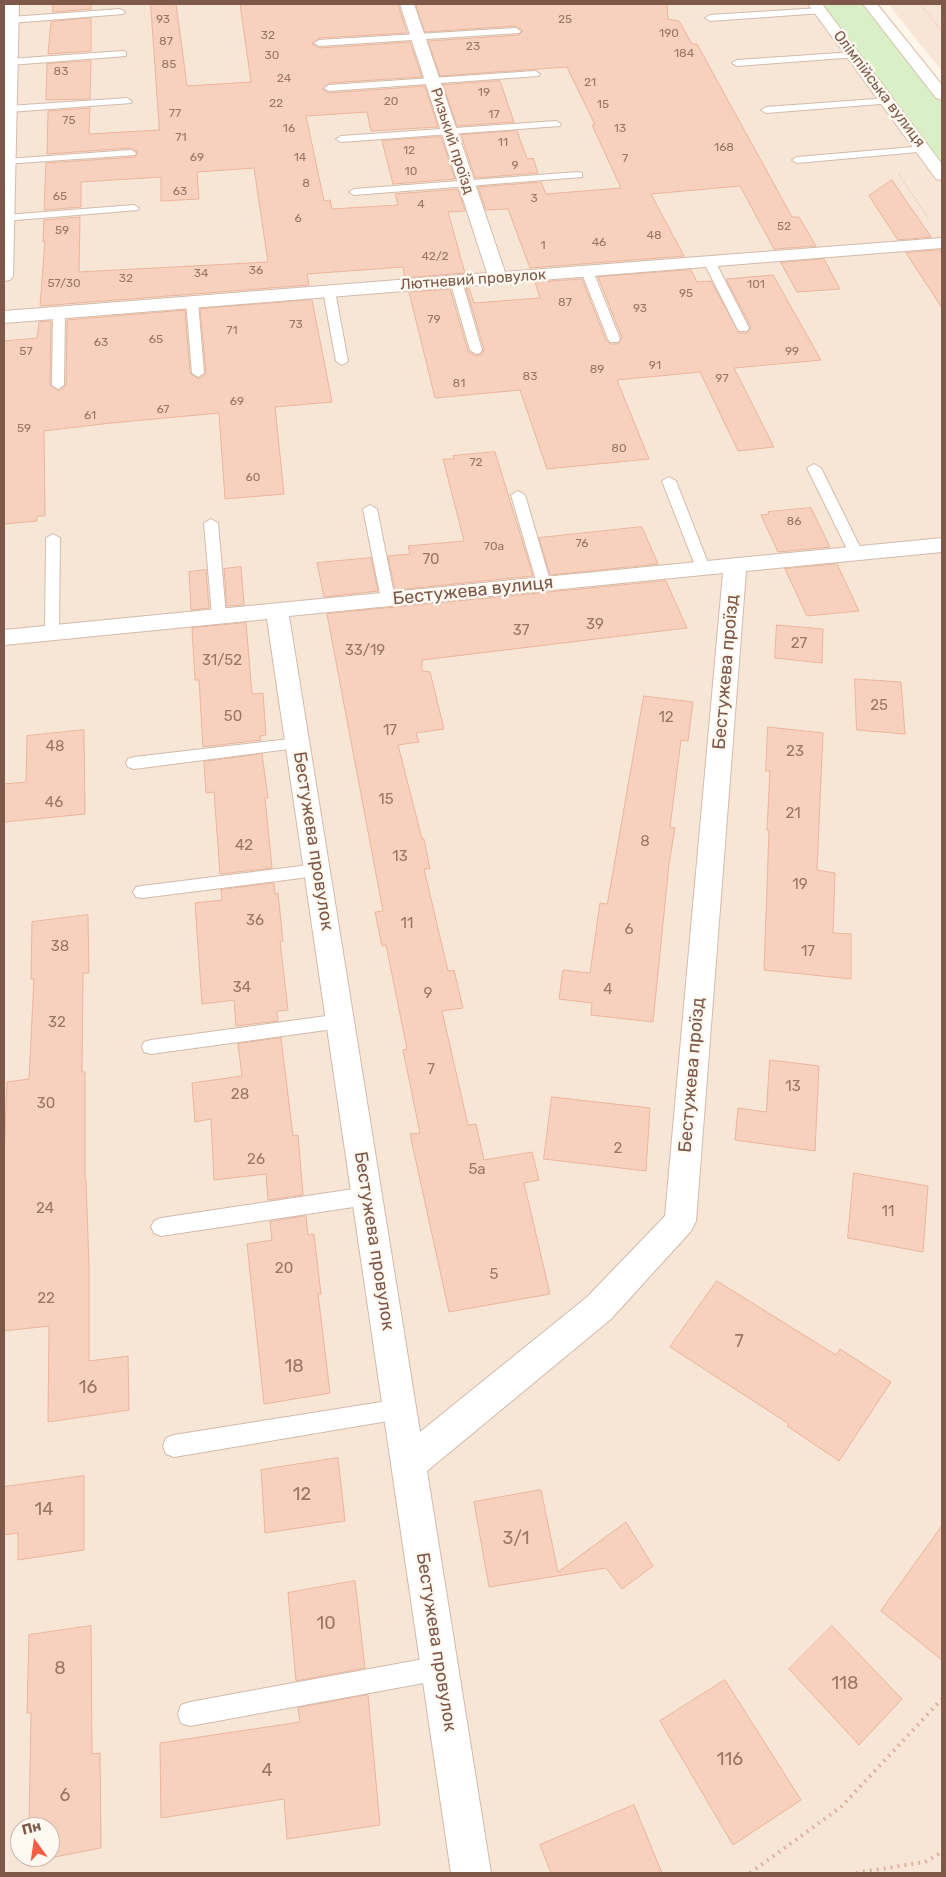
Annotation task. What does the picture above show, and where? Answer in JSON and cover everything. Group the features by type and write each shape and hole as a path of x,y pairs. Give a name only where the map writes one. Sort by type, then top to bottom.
{"street":[{"name":"Ризький проїзд","path":"407,4 498,278"},
{"path":"870,4 942,95"},
{"name":"Олімпійська вулиця","path":"817,7 889,101 942,175"},
{"path":"4,276 12,12"},
{"name":"Лютневий провулок","path":"4,317 942,243"},
{"name":"Бестужева вулиця","path":"4,636 942,545"},
{"name":"Бестужева проїзд","path":"408,1464 599,1308 680,1221 736,565"},
{"name":"Бестужева провулок","path":"277,610 471,1873"}],"lane":[{"path":"710,18 817,7"},
{"path":"12,12 120,12"},
{"path":"319,43 516,30"},
{"path":"10,62 123,54"},
{"path":"737,62 854,55"},
{"path":"329,88 535,74"},
{"path":"9,109 127,101"},
{"path":"766,110 889,101"},
{"path":"342,139 556,124"},
{"path":"797,160 925,150"},
{"path":"7,162 131,153"},
{"path":"354,192 578,175"},
{"path":"6,218 134,208"},
{"path":"709,261 743,328"},
{"path":"587,271 614,339"},
{"path":"456,281 476,350"},
{"path":"328,291 342,361"},
{"path":"192,302 198,373"},
{"path":"58,385 59,313"},
{"path":"814,468 856,553"},
{"path":"668,481 703,568"},
{"path":"518,495 544,584"},
{"path":"370,509 388,599"},
{"path":"211,523 219,616"},
{"path":"52,632 54,538"},
{"path":"134,763 298,744"},
{"path":"142,892 317,870"},
{"path":"151,1047 341,1021"},
{"path":"161,1227 368,1196"},
{"path":"174,1446 400,1409"},
{"path":"190,1714 440,1668"}],"path":[{"path":"920,4 942,31"},
{"path":"750,1873 840,1806 942,1699"},
{"path":"856,1873 925,1862 942,1852"}],"shaded area":[{"path":"4,4 815,4 942,178 942,1873 4,1873"},
{"path":"888,4 942,4 942,71"}],"green space":[{"path":"815,4 868,4 942,98 942,177 889,101"}],"building":[{"path":"53,4 91,4 91,9 53,12"},
{"path":"151,4 176,4 187,86 251,82 240,4 398,4 407,33 319,38 312,44 319,48 410,42 422,77 329,83 322,89 329,93 425,86 438,127 371,131 367,112 306,116 324,201 330,200 332,209 398,205 395,194 458,189 465,211 448,212 465,273 405,278 403,267 307,274 309,285 40,306 45,241 43,242 44,220 80,217 79,272 268,262 254,168 197,172 199,199 161,201 161,177 81,182 81,207 44,210 46,163 135,157 138,152 131,148 47,154 48,111 90,108 89,134 159,130"},
{"path":"416,4 667,4 668,19 679,21 692,44 697,44 792,217 799,217 816,246 774,249 740,186 651,194 684,256 530,268 508,209 486,210 478,187 541,182 546,194 621,188 592,125 595,125 567,67 440,76 428,41 519,35 523,31 516,26 425,32"},
{"path":"91,18 91,51 48,54 51,22"},
{"path":"91,61 90,99 46,100 47,64"},
{"path":"500,81 514,122 457,126 443,85"},
{"path":"517,131 527,159 533,158 538,173 475,178 461,135"},
{"path":"441,137 455,179 393,184 382,141"},
{"path":"892,180 931,237 898,240 869,196"},
{"path":"940,250 942,254 942,308 906,253"},
{"path":"824,259 840,289 797,292 781,263"},
{"path":"691,270 697,282 711,281 739,333 747,333 751,327 726,279 773,275 821,360 734,368 774,447 738,451 700,372 617,380 649,459 547,469 520,390 435,398 409,292 450,289 468,351 476,356 482,354 484,349 466,288 469,288 474,303 540,298 535,282 582,279 606,340 610,344 618,344 622,338 598,277"},
{"path":"312,300 332,402 275,407 284,494 225,499 219,413 111,423 44,431 45,516 37,516 37,521 4,524 4,341 37,338 39,322 51,321 50,385 59,391 66,385 67,320 185,310 190,373 199,379 206,373 200,309"},
{"path":"495,452 533,576 395,590 388,556 410,554 408,546 464,541 443,459 454,459 453,456"},
{"path":"811,508 830,547 778,552 761,515 769,514 768,512"},
{"path":"642,527 658,564 550,575 539,538"},
{"path":"371,558 378,591 324,597 317,563"},
{"path":"837,564 859,611 807,616 785,569"},
{"path":"241,567 244,605 227,606 224,569"},
{"path":"206,570 209,608 191,610 189,572"},
{"path":"666,581 687,628 422,660 422,671 430,672 444,729 416,733 419,742 398,745 422,839 424,839 430,869 424,869 448,971 454,970 463,1008 442,1011 468,1125 476,1124 484,1160 532,1152 539,1180 524,1183 550,1294 449,1312 410,1134 420,1133 403,1050 407,1049 386,945 382,946 375,912 383,911 327,614"},
{"path":"246,623 252,694 263,693 266,735 260,736 261,740 203,747 199,680 195,680 192,628"},
{"path":"777,625 823,629 822,663 775,658"},
{"path":"855,679 901,682 905,734 857,730"},
{"path":"644,696 693,702 688,741 681,740 670,827 675,828 669,864 653,1022 591,1015 592,1003 559,999 563,970 590,973 600,903 607,904"},
{"path":"768,727 823,733 817,870 835,873 833,933 851,934 851,979 764,970 770,771 766,771"},
{"path":"84,730 85,814 4,822 4,784 26,782 27,736"},
{"path":"262,754 268,798 265,798 272,868 220,874 214,792 206,793 204,762"},
{"path":"274,883 275,894 278,893 283,941 280,941 288,1010 277,1011 278,1021 236,1026 234,1000 202,1004 195,903 222,900 221,890"},
{"path":"88,915 89,973 83,973 82,1072 85,1072 89,1361 128,1356 129,1410 48,1422 49,1326 4,1331 4,1157 7,1082 29,1079 34,979 31,979 32,922"},
{"path":"281,1038 293,1136 298,1135 303,1195 268,1200 266,1174 214,1180 211,1119 195,1122 192,1083 242,1076 238,1044"},
{"path":"770,1060 819,1066 815,1151 735,1140 738,1108 766,1112"},
{"path":"552,1097 650,1108 646,1171 544,1159"},
{"path":"854,1173 928,1186 923,1252 848,1238"},
{"path":"306,1216 308,1235 314,1234 321,1294 318,1294 330,1393 264,1404 247,1244 272,1240 270,1222"},
{"path":"717,1281 836,1355 840,1349 891,1382 839,1461 787,1426 789,1424 670,1347"},
{"path":"338,1458 345,1521 265,1533 261,1470"},
{"path":"84,1476 84,1550 18,1560 18,1533 4,1535 4,1487"},
{"path":"541,1490 558,1572 626,1522 653,1566 622,1589 606,1568 489,1587 474,1502"},
{"path":"942,1526 942,1660 881,1611"},
{"path":"355,1581 365,1668 296,1681 288,1593"},
{"path":"91,1626 92,1754 100,1753 101,1848 60,1856 60,1817 29,1817 31,1713 27,1713 29,1635"},
{"path":"832,1626 902,1699 859,1745 789,1669"},
{"path":"725,1680 801,1800 733,1845 660,1721"},
{"path":"368,1695 380,1825 287,1839 284,1799 161,1818 160,1743 300,1722 298,1708"},
{"path":"634,1805 662,1873 551,1873 540,1845"}]}
